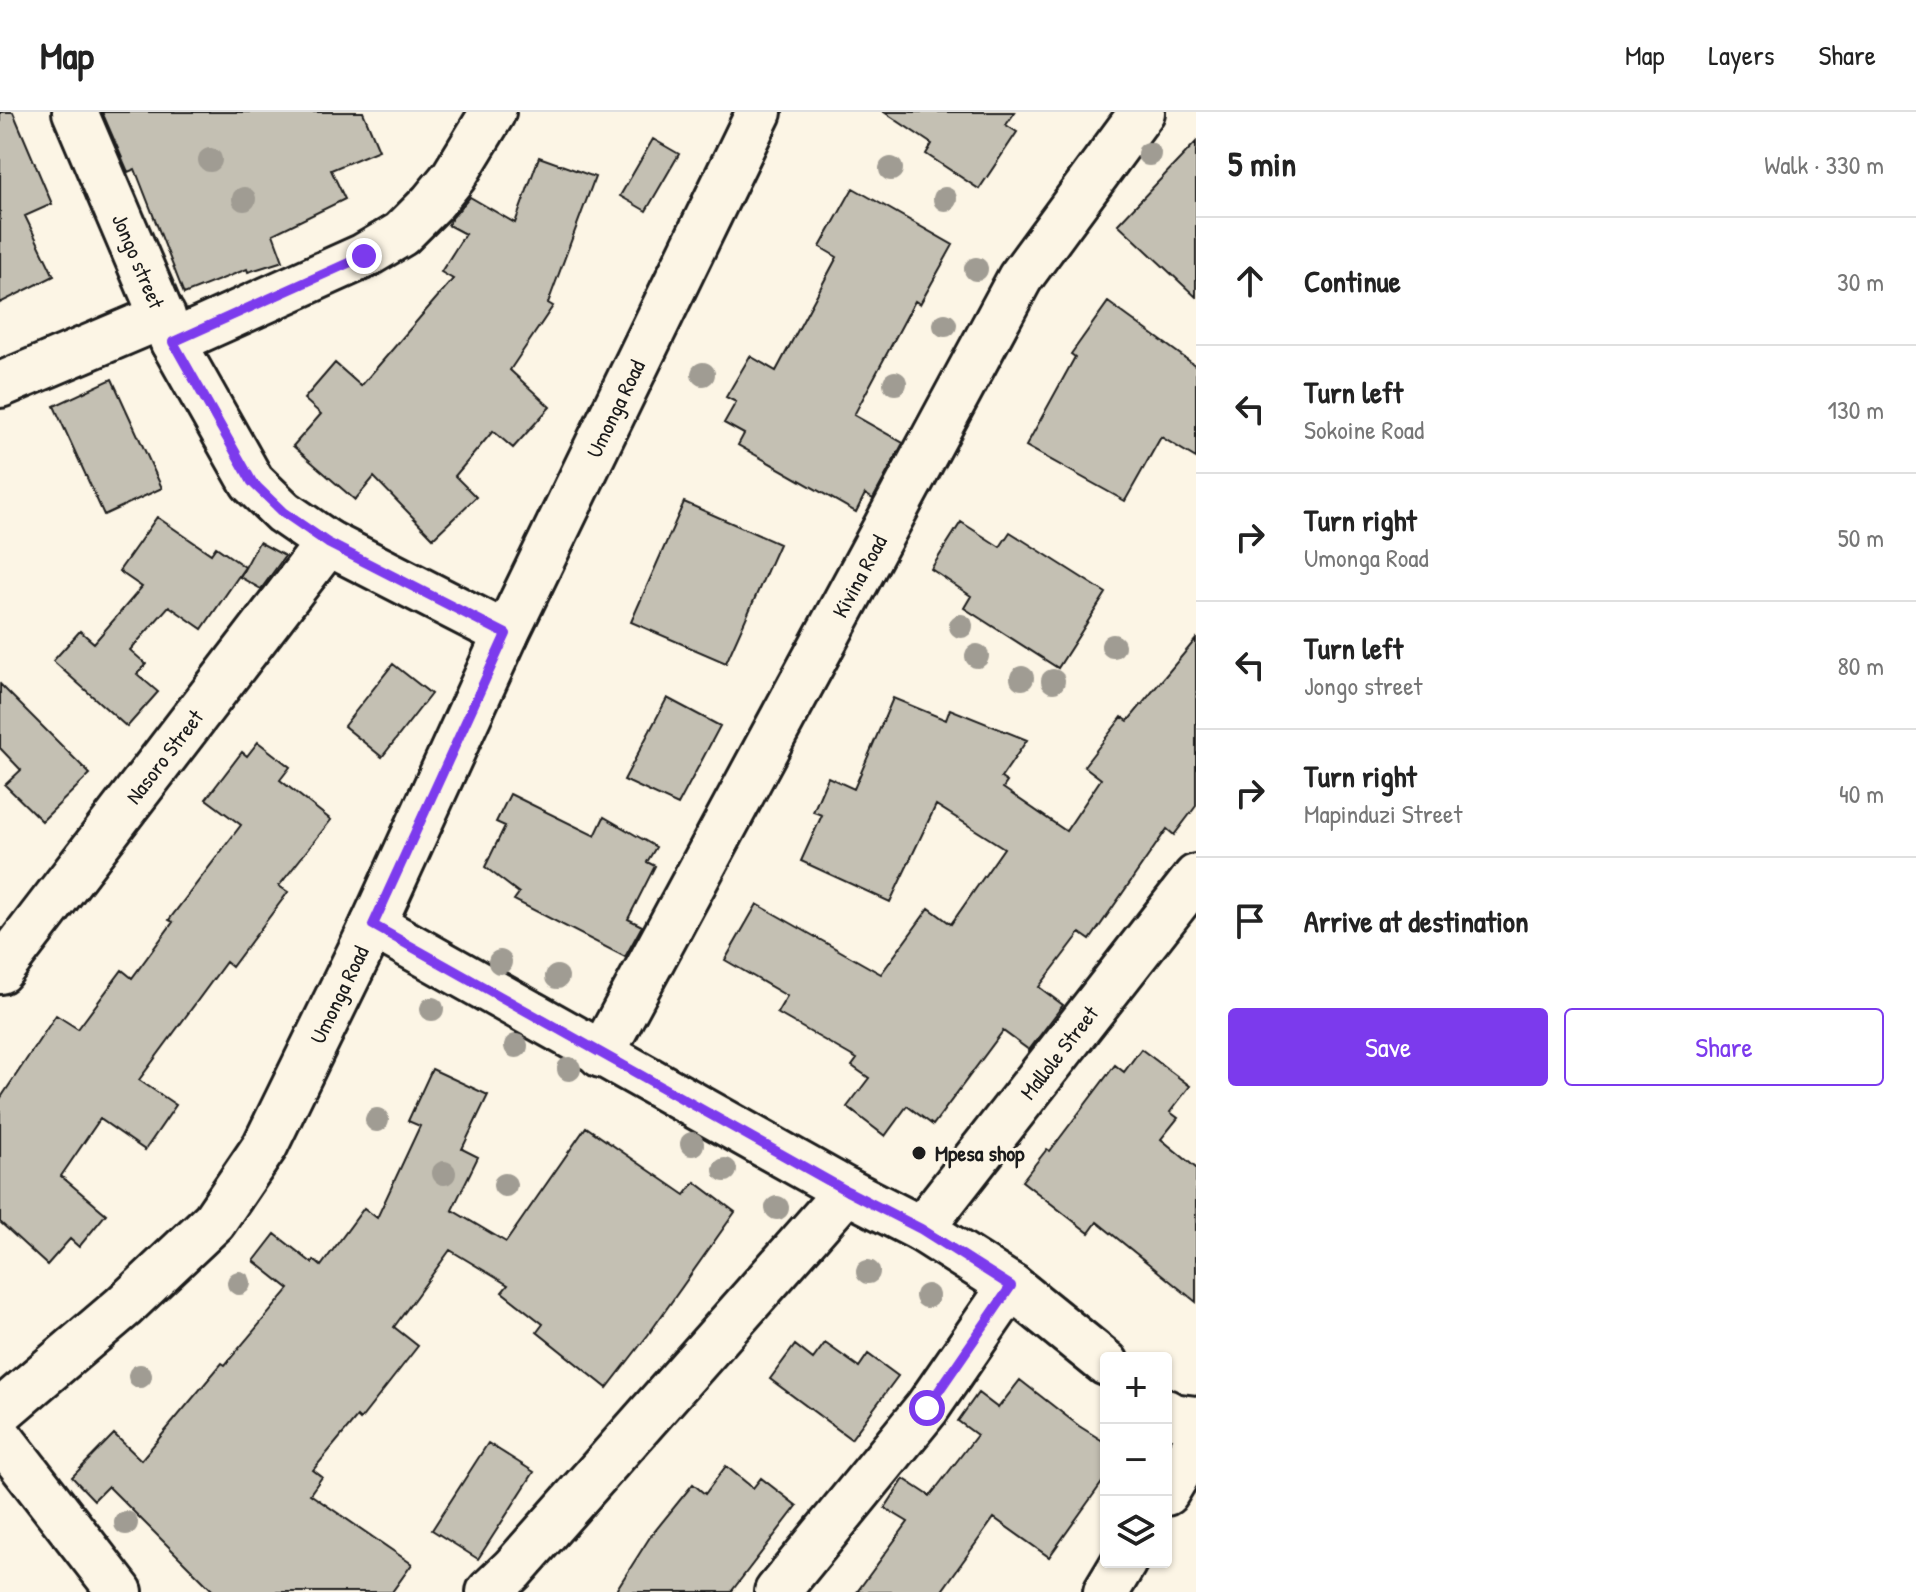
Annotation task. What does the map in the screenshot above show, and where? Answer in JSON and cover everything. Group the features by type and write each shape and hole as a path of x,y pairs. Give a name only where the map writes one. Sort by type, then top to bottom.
{"street":[{"name":"Jongo street","path":"75,112 168,329 252,482 283,512 328,543 506,634"},
{"path":"0,385 168,329 364,256 401,234 432,203 454,176 493,112"},
{"name":"Umonga Road","path":"0,1412 123,1307 214,1221 265,1146 373,925 506,634 759,112"},
{"name":"Kivina Road","path":"601,1055 1020,278 1142,112"},
{"name":"Nasoro Street","path":"0,971 328,543"},
{"name":"Mallole Street","path":"921,1229 1196,877"},
{"path":"373,925 601,1055 921,1229 1011,1286 1100,1358"},
{"path":"489,1592 513,1569 847,1191"},
{"path":"777,1592 927,1408 1011,1286"},
{"path":"1172,1416 1196,1419"},
{"path":"0,1437 120,1592"},
{"path":"1172,1483 1196,1443"},
{"path":"1106,1592 1120,1568"}],"building":[{"path":"0,112 13,112 52,204 25,216 54,276 0,303"},
{"path":"102,112 363,112 379,150 331,170 345,199 273,234 283,261 248,272 247,269 184,294 135,169 128,172"},
{"path":"884,112 1015,112 1006,125 1017,132 979,189 926,154 932,144"},
{"path":"653,139 679,154 646,211 620,196"},
{"path":"1196,142 1196,297 1118,224"},
{"path":"539,157 595,177 548,303 553,306 510,370 550,407 513,448 493,431 455,476 476,497 433,538 374,477 355,500 293,446 321,414 304,399 335,363 361,386 453,279 441,272 465,234 448,225 452,218 470,197 515,223"},
{"path":"853,188 953,245 920,304 915,301 854,415 903,443 873,499 865,494 856,512 738,445 744,434 724,423 736,402 726,397 750,356 776,371 837,257 820,247"},
{"path":"1108,302 1196,366 1196,458 1161,437 1125,501 1026,446 1075,357 1071,354"},
{"path":"112,379 162,488 104,515 54,406"},
{"path":"684,502 779,544 726,663 631,622"},
{"path":"157,517 211,554 216,547 245,567 202,629 169,606 130,650 146,664 137,674 158,692 127,727 53,661 80,631 94,643 142,587 119,571"},
{"path":"961,522 1000,547 1010,532 1106,593 1058,668 964,608 971,596 931,569"},
{"path":"259,542 285,556 261,589 240,577"},
{"path":"1196,639 1196,806 1174,835 1167,829 1090,940 1080,933 1039,987 1063,1005 1029,1050 1003,1031 933,1125 907,1106 885,1136 847,1107 869,1078 852,1066 857,1059 777,1013 787,996 725,960 757,904 881,974 929,908 951,924 1004,848 936,805 890,902 801,861 822,815 813,812 828,777 854,789 893,698 946,720 950,709 1027,740 1001,778 1007,782 1003,788 1066,831 1101,779 1084,766 1122,717 1128,721"},
{"path":"393,664 431,694 382,757 344,726"},
{"path":"0,684 90,774 42,821 5,785 21,770 0,748"},
{"path":"667,698 720,726 678,805 624,780"},
{"path":"258,742 290,767 280,780 331,820 279,886 288,892 232,967 226,962 139,1080 176,1105 145,1150 100,1119 61,1176 106,1214 79,1247 70,1239 47,1265 0,1222 0,1099 56,1015 78,1029 122,970 132,978 173,922 169,920 241,825 206,799 242,752 247,756"},
{"path":"510,794 595,836 604,817 656,847 647,862 655,866 628,919 642,926 625,957 514,900 519,893 485,867 505,826 496,822"},
{"path":"1141,1049 1190,1086 1170,1112 1178,1118 1161,1139 1196,1168 1196,1302 1097,1222 1089,1233 1022,1181 1047,1149 1050,1151 1115,1065 1124,1072"},
{"path":"432,1069 488,1095 462,1149 478,1157 452,1210 506,1242 586,1127 685,1195 695,1182 735,1212 607,1388 537,1332 543,1324 502,1292 508,1285 450,1250 394,1327 418,1346 360,1420 357,1417 313,1470 322,1477 310,1494 412,1564 392,1592 214,1592 108,1486 94,1500 72,1477 114,1434 141,1460 289,1289 254,1261 275,1234 312,1263 314,1260 321,1266 364,1208 377,1218 420,1126 408,1121"},
{"path":"825,1343 859,1367 868,1354 898,1376 851,1439 770,1379 795,1345 813,1359"},
{"path":"1020,1380 1100,1439 1100,1485 1049,1557 994,1518 941,1592 857,1592 908,1522 885,1508 904,1479 930,1496 977,1435 958,1421 978,1393 998,1408"},
{"path":"488,1443 534,1472 478,1559 432,1530"},
{"path":"726,1466 753,1488 761,1478 797,1506 731,1592 615,1592 650,1537 693,1484 705,1494"}],"place":[{"name":"Mpesa shop","path":"919,1153"}],"route":[{"path":"364,256 173,342 252,482 283,512 328,543 506,634 373,925 601,1055 921,1229 1011,1286 927,1408"}]}
